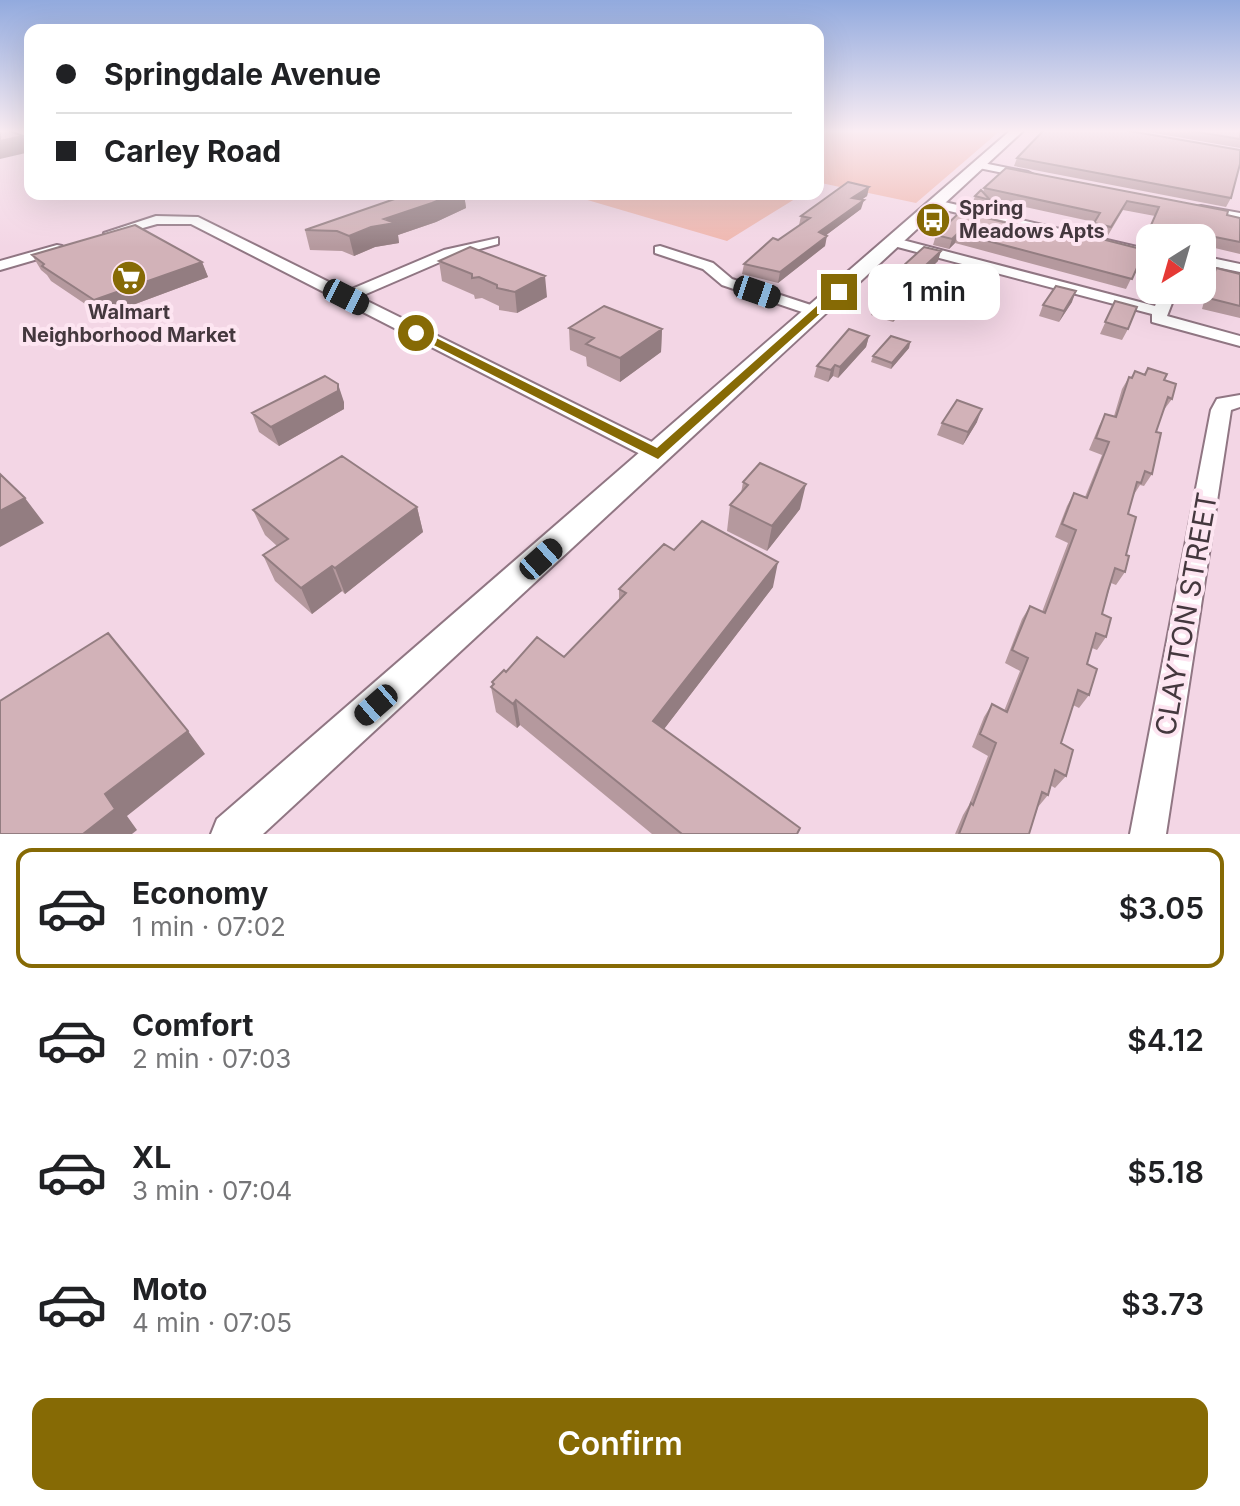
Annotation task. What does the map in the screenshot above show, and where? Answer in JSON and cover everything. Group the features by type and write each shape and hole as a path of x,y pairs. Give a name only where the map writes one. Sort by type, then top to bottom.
{"street":[{"path":"232,834 974,169"},
{"path":"997,169 1041,178"},
{"path":"936,204 1136,251"},
{"path":"1182,206 1240,217"},
{"path":"97,237 170,219 193,220 658,454"},
{"path":"346,297 449,253 493,241"},
{"path":"895,242 1161,312"},
{"path":"0,266 68,246"},
{"path":"660,250 708,266 727,282 817,312"},
{"path":"1216,263 1240,268"},
{"path":"1164,304 1158,319 1240,341"},
{"name":"CLAYTON STREET","path":"1148,834 1221,410 1224,403 1236,400"}],"shaded area":[{"path":"824,169 956,169 916,203 824,184"},
{"path":"587,200 793,200 727,241"}],"building":[{"path":"1005,169 1011,169 1228,211 1227,215 1240,218 1240,242 1216,237 1216,224 1152,224 1159,207 1127,201 1111,227 1094,223 1100,213 984,188"},
{"path":"1075,169 1239,169 1231,198"},
{"path":"848,182 869,187 852,198 864,200 819,232 827,236 780,272 744,264 773,238 778,240 810,218 801,216"},
{"path":"981,190 990,200 975,196"},
{"path":"392,200 439,200 384,219 395,223 371,227 349,236 337,231 305,230"},
{"path":"964,208 979,211 975,215 1003,222 1083,238 1086,235 1136,248 1136,270 1132,279 958,233 952,239 936,235"},
{"name":"Walmart Neighborhood Market","path":"135,225 202,262 94,300 42,266 44,264 32,255"},
{"path":"470,247 545,276 515,292 497,288 497,285 479,277 472,278 472,274 439,261"},
{"path":"924,247 941,251 927,264 937,267 896,311 874,304 888,290 894,291 913,269 903,266"},
{"path":"1216,268 1240,274 1240,306 1216,300"},
{"path":"1056,286 1076,291 1064,311 1043,305"},
{"path":"1115,301 1137,307 1128,329 1105,322"},
{"path":"604,306 662,329 620,358 586,344 594,338 569,328"},
{"path":"849,329 869,336 840,367 835,365 831,370 817,366"},
{"path":"891,336 910,342 892,363 873,356"},
{"path":"1148,368 1167,374 1164,380 1176,384 1156,432 1161,433 1152,474 1145,471 1141,483 1137,482 1128,514 1136,517 1126,555 1129,556 1125,572 1115,568 1108,591 1102,614 1111,618 1106,637 1096,633 1087,664 1097,669 1089,695 1078,690 1061,743 1073,750 1066,776 1055,770 1048,795 1042,792 1029,834 959,834 996,743 980,734 992,704 1007,712 1028,658 1012,650 1030,606 1045,613 1076,530 1062,524 1074,493 1087,498 1109,442 1096,438 1105,414 1116,417 1129,377 1132,378 1135,371 1145,375"},
{"path":"325,376 338,384 338,391 271,427 252,413"},
{"path":"957,400 982,409 968,432 942,423"},
{"path":"342,456 417,507 335,568 332,566 301,588 263,555 288,539 253,510"},
{"path":"760,463 806,484 772,526 730,505 748,485 743,482"},
{"path":"0,474 25,498 0,511"},
{"path":"702,521 778,562 653,721 800,828 797,834 682,834 516,700 513,704 491,687 492,682 504,670 506,672 537,637 564,657 626,593 619,589 664,544 674,550"},
{"path":"108,633 188,731 105,794 115,809 83,834 0,834 0,701"}],"place":[{"name":"Spring Meadows Apts","path":"933,220"},
{"name":"Walmart Neighborhood Market","path":"129,278"}],"route":[{"path":"416,333 658,454 839,292"}]}
